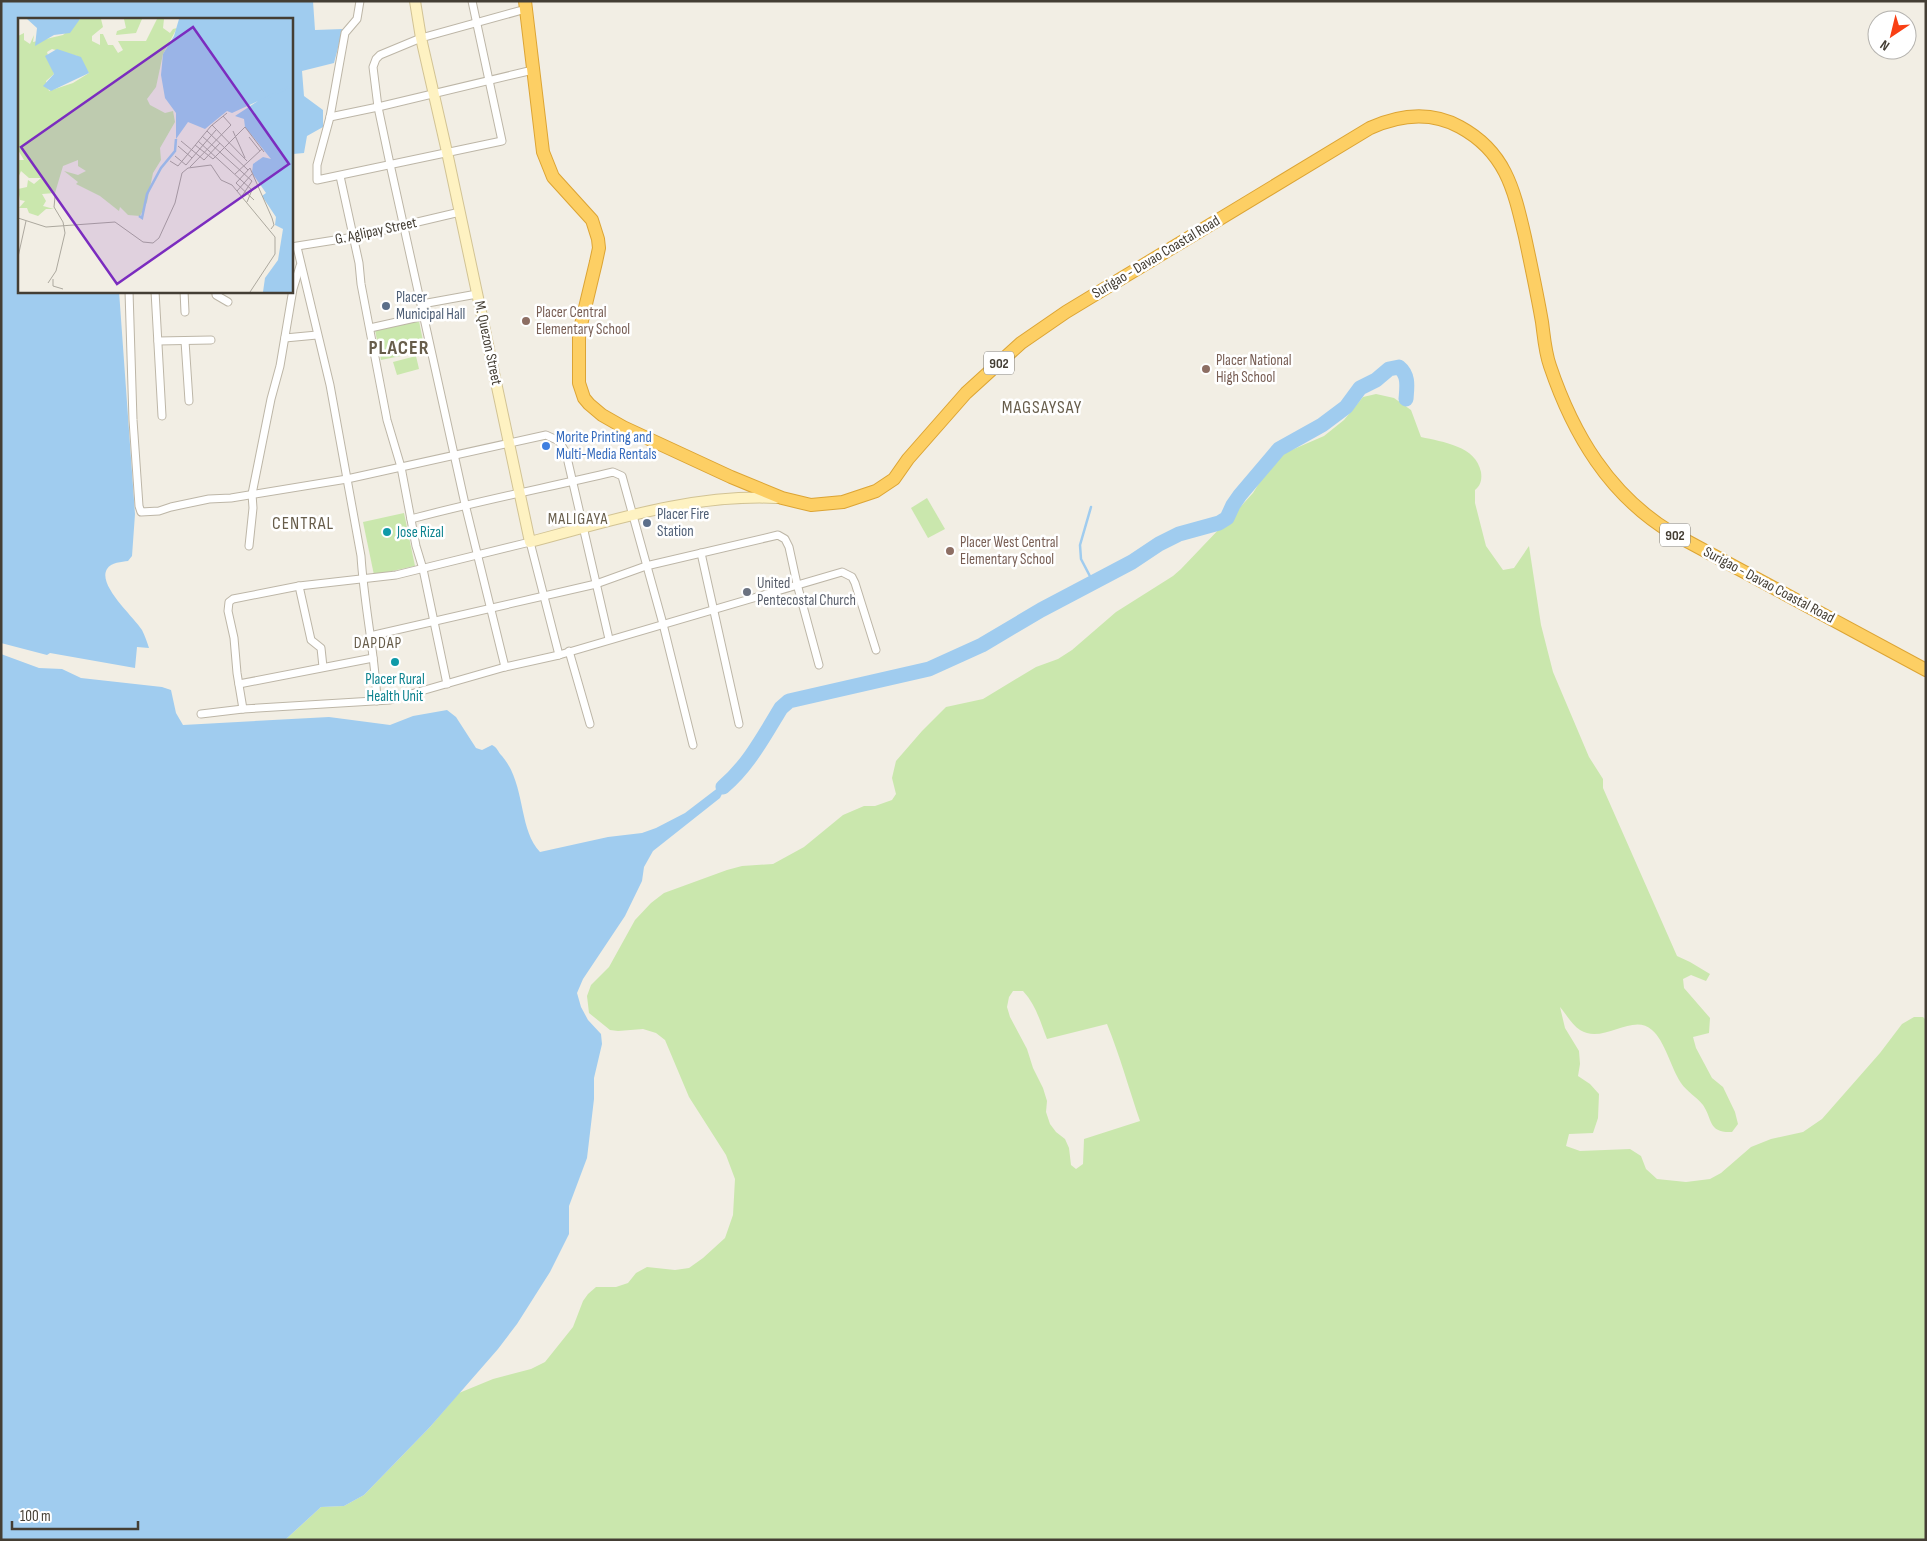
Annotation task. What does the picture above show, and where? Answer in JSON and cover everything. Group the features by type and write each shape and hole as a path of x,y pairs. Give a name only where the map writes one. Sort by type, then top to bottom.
{"highway":[{"name":"Surigao - Davao Coastal Road","path":"525,5 541,146 553,177 592,220 598,239 599,248 579,333 579,383 584,398 602,415 623,428 782,498 812,505 855,499 884,487 894,479 908,459 966,394 1021,343 1066,312 1355,136 1386,121 1414,117 1440,118 1454,124 1478,139 1498,160 1513,189 1532,269 1550,365 1573,424 1599,468 1612,483 1654,522 1710,555 1926,670"}],"street":[{"path":"360,1 356,19 345,33 330,117 317,165 317,180 502,141 472,1"},
{"name":"M. Quezon Street","path":"415,1 421,38 510,442 530,542 559,655"},
{"path":"505,667 465,504 390,164 378,107 373,67 376,58 421,38 477,23 525,5"},
{"path":"330,117 533,70"},
{"path":"340,176 354,236 387,420 401,467 416,546 423,569 447,684"},
{"name":"G. Aglipay Street","path":"294,247 404,226 460,212"},
{"path":"294,247 328,377 347,479 361,556 362,580 377,701"},
{"path":"249,546 253,508 252,494 266,419 285,338 293,289 300,266"},
{"path":"129,292 133,420 139,509 145,513 159,511 189,503 347,479 546,435 559,441 566,453 610,639"},
{"path":"155,292 162,416"},
{"path":"184,292 185,312"},
{"path":"216,292 216,295 228,302"},
{"path":"422,304 477,294"},
{"path":"370,328 424,316"},
{"path":"285,338 317,335"},
{"path":"158,341 211,340"},
{"path":"185,341 189,401"},
{"path":"411,519 465,504 521,494 613,472 622,476 627,488 632,516 663,624 693,745"},
{"path":"243,709 240,684 236,673 234,638 228,611 229,602 233,599 299,586 362,580 423,569 698,501 782,498"},
{"path":"370,636 596,584 646,566 774,535 782,536 789,547 819,665"},
{"path":"702,553 739,724"},
{"path":"201,714 243,709 377,701 418,693 505,667 559,655 842,572 848,574 855,583 876,650"},
{"path":"299,586 311,640 321,648 323,667"},
{"path":"569,651 590,724"},
{"path":"240,684 373,658"}],"green space":[{"path":"419,321 425,351 381,360 375,330"},
{"path":"416,356 419,369 397,375 393,362"},
{"path":"1376,394 1394,398 1411,410 1421,437 1448,443 1473,456 1481,472 1481,482 1475,490 1475,503 1486,546 1503,570 1514,568 1529,546 1541,625 1553,672 1589,757 1603,779 1603,788 1677,956 1710,974 1706,981 1691,975 1683,979 1684,988 1710,1018 1709,1033 1693,1037 1696,1048 1712,1078 1723,1087 1735,1112 1738,1124 1732,1132 1724,1132 1715,1128 1703,1105 1686,1089 1677,1077 1661,1041 1652,1030 1644,1025 1636,1025 1598,1034 1589,1034 1577,1028 1560,1007 1565,1028 1579,1051 1580,1064 1578,1076 1590,1084 1599,1094 1598,1118 1593,1133 1569,1134 1566,1146 1580,1151 1630,1149 1641,1156 1646,1169 1657,1179 1686,1182 1710,1179 1721,1173 1751,1147 1771,1139 1803,1132 1822,1119 1880,1053 1902,1024 1914,1017 1923,1017 1926,1020 1926,1540 285,1540 321,1507 344,1506 364,1495 430,1427 459,1393 493,1379 531,1369 545,1362 573,1327 583,1301 596,1287 616,1287 628,1283 636,1273 647,1267 675,1270 689,1268 725,1238 733,1215 735,1179 726,1155 689,1097 665,1040 656,1033 643,1029 610,1030 589,1013 587,996 591,985 609,967 635,920 651,903 664,893 727,870 742,866 773,864 804,847 843,815 864,806 875,806 892,800 896,794 892,778 896,761 946,707 983,699 1036,667 1058,659 1072,650 1116,612 1173,576 1253,493 1273,461 1287,452 1324,436 1344,420 1363,397","holes":["1013,991 1023,991 1034,1008 1047,1039 1107,1024 1140,1121 1084,1139 1083,1164 1076,1169 1071,1165 1069,1148 1065,1139 1050,1124 1046,1112 1047,1101 1043,1088 1007,1007 1009,997"]},
{"path":"927,498 945,529 928,538 911,508"},
{"path":"404,513 415,566 374,575 363,522"}],"water":[{"path":"1,1 313,1 315,30 343,29 334,63 302,71 304,96 323,110 323,127 307,136 304,153 293,154 293,161 292,18 18,18 18,292 119,292 135,514 132,556 128,561 111,565 107,569 105,576 118,601 142,630 149,648 137,647 135,668 50,653 47,655 1,643"},
{"path":"1,654 39,668 62,669 81,678 162,687 171,690 176,713 183,725 329,717 390,725 413,716 447,710 456,717 476,748 482,750 492,745 494,746 510,767 519,793 528,831 540,852 608,837 642,833 685,813 719,787 723,787 724,790 720,798 653,851 644,867 642,881 625,916 583,979 577,993 581,1007 588,1020 601,1034 602,1044 594,1078 594,1099 587,1158 569,1206 569,1234 550,1272 517,1324 498,1349 430,1427 364,1495 344,1506 321,1507 285,1540 1,1540"}],"waterway":[{"path":"723,787 748,760 781,708 789,701 929,669 982,645 1041,610 1132,562 1159,544 1179,534 1219,523 1227,518 1240,495 1279,449 1322,425 1346,407 1360,388 1376,380 1389,369 1399,367 1402,370 1407,382 1406,399"},
{"path":"1091,507 1080,545 1081,559 1093,582"}],"place":[{"name":"Placer Municipal Hall","path":"386,306"},
{"name":"Placer Central Elementary School","path":"526,321"},
{"name":"Placer National High School","path":"1206,369"},
{"name":"Morite Printing and Multi-Media Rentals","path":"546,446"},
{"name":"Placer Fire Station","path":"647,523"},
{"name":"Jose Rizal","path":"387,532"},
{"name":"Placer West Central Elementary School","path":"950,551"},
{"name":"United Pentecostal Church","path":"747,592"},
{"name":"Placer Rural Health Unit","path":"395,662"}],"district":[{"name":"PLACER","path":"399,348"},
{"name":"MAGSAYSAY","path":"1042,407"},
{"name":"MALIGAYA","path":"578,519"},
{"name":"CENTRAL","path":"303,523"},
{"name":"DAPDAP","path":"378,643"}]}
